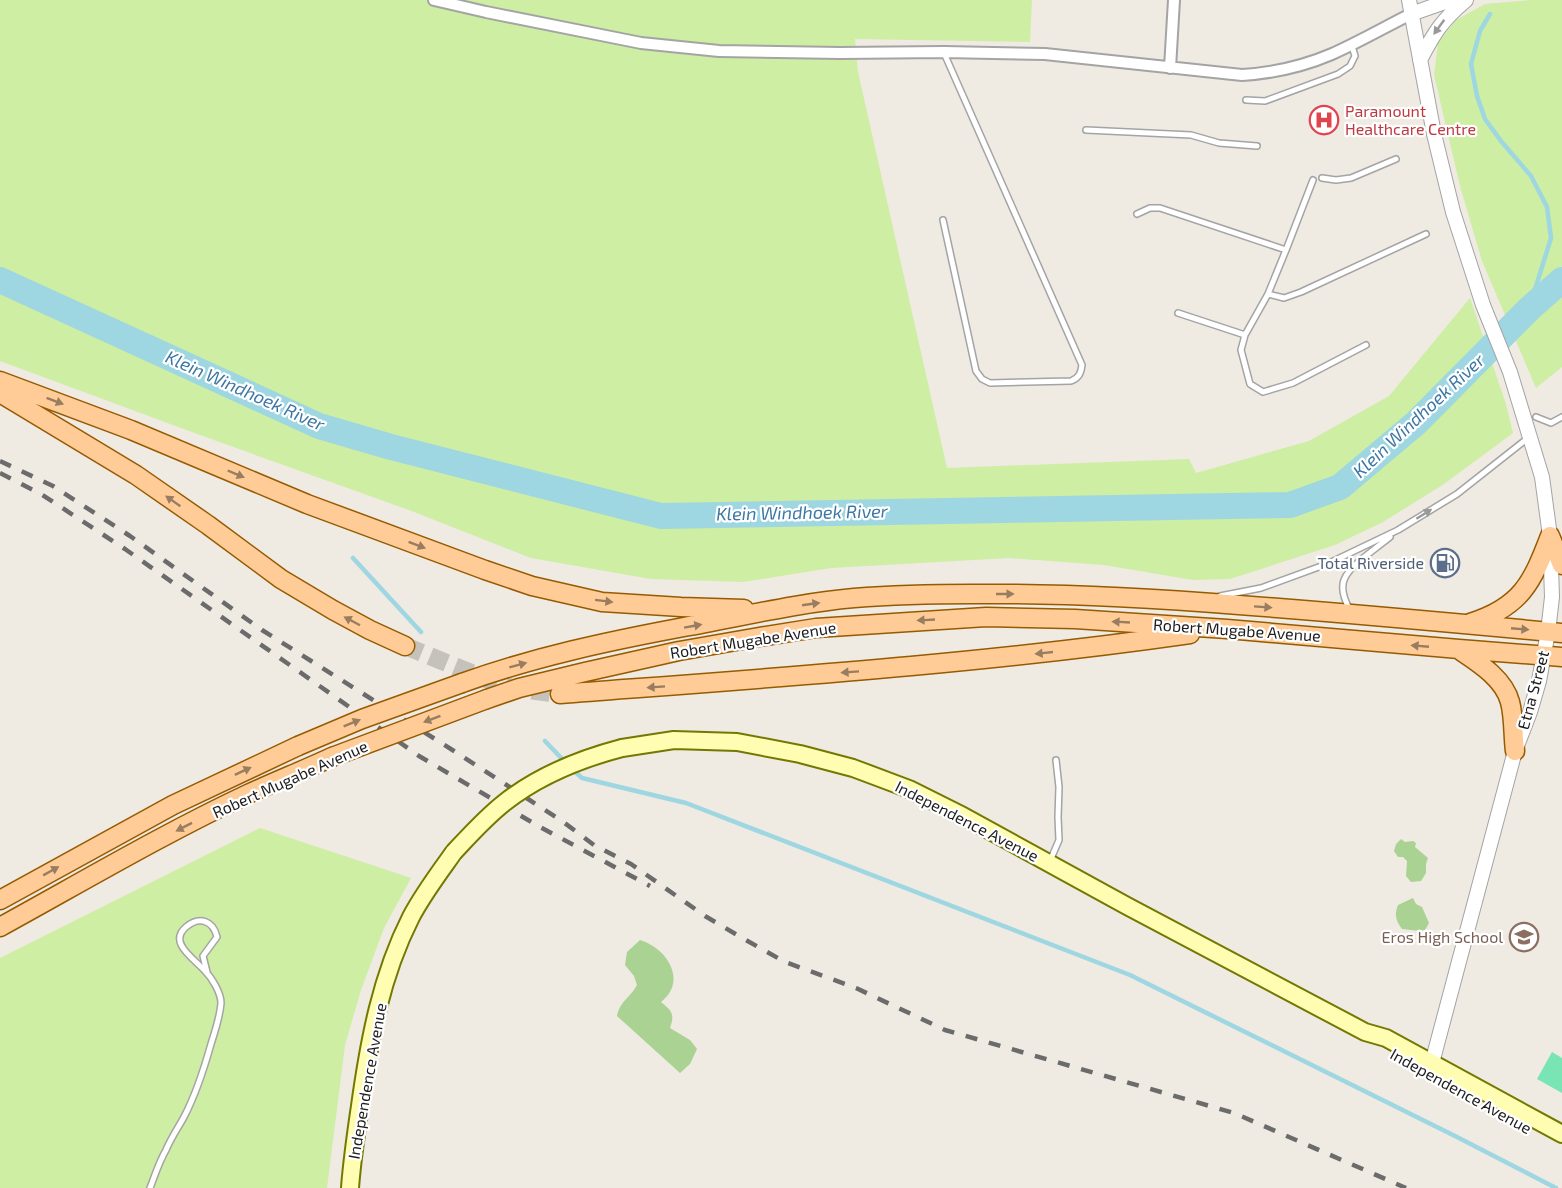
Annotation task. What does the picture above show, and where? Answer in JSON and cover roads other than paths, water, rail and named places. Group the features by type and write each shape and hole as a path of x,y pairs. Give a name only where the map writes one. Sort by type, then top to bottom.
{"main road":[{"path":"0,381 131,430 307,504 532,586 603,602 774,610"},
{"path":"0,393 136,475 280,579 370,630 405,646"},
{"path":"1550,536 1562,565"},
{"path":"1458,624 1488,617 1517,598 1538,569 1550,536"},
{"name":"Robert Mugabe Avenue","path":"0,900 214,784 362,719 488,673 574,650 774,610 853,598 942,594 1078,594 1353,614 1555,632"},
{"name":"Robert Mugabe Avenue","path":"0,927 173,832 247,795 332,757 519,688 680,651 759,637 836,627 986,616 1227,628 1553,656"},
{"path":"560,694 877,670 1101,647 1227,628"},
{"path":"1459,649 1480,664 1497,680 1505,692 1510,702 1515,750"},
{"name":"Independence Avenue","path":"350,1188 367,1059 378,1005 389,970 412,916 433,880 454,852 492,813 515,795 542,779 596,755 622,748 674,740 716,740 800,754 853,768 909,789 1365,1032 1382,1048 1562,1134"},
{"name":"Independence Avenue","path":"1430,1069 1549,1139 1562,1142"}],"street":[{"path":"434,0 641,43 719,51 1045,54 1242,75 1281,70 1332,54 1410,7 1451,0"},
{"path":"1170,68 1174,0"},
{"path":"1420,60 1437,29 1466,0"},
{"name":"Etna Street","path":"1410,7 1443,175 1453,212 1483,304 1510,372 1542,477 1550,536 1555,632 1553,656 1515,750 1430,1069"}],"lane":[{"path":"1246,100 1265,101 1338,74 1350,66 1355,56 1351,44"},
{"path":"943,220 976,371 982,379 990,383 1071,381 1077,378 1082,365 944,52"},
{"path":"1086,130 1191,135 1219,143 1257,146"},
{"path":"1322,178 1336,180 1351,178 1396,159"},
{"path":"1313,180 1268,294 1245,335 1241,350 1250,384 1263,392 1293,383 1366,345"},
{"path":"1137,214 1150,208 1160,208 1286,250"},
{"path":"1268,294 1284,298 1301,292 1426,234"},
{"path":"1178,313 1245,335"},
{"path":"1536,417 1551,423 1562,417"},
{"path":"1353,614 1344,599 1342,581 1349,569 1398,531 1456,494 1530,437"},
{"path":"1195,602 1262,588 1327,564 1398,531"},
{"path":"1050,863 1059,840 1059,787 1056,760"},
{"path":"150,1188 166,1149 204,1071 218,1024 221,1002 216,987 207,972 186,953 180,943 181,933 186,927 203,920 215,928 217,937 203,956 207,972"}],"waterway":[{"path":"1490,14 1480,31 1471,64 1477,96 1485,119 1531,176 1547,207 1551,238 1529,309"},
{"name":"Klein Windhoek River","path":"0,280 319,426 391,447 661,516 1290,505 1340,487 1416,423 1529,309 1562,280"},
{"path":"353,558 421,632"},
{"path":"545,741 565,762"},
{"path":"571,768 582,778 686,803 1130,975 1556,1188"}],"tunnel":[{"path":"405,646 512,688 560,694"}],"railway":[{"path":"0,461 53,486 130,536 262,630 454,751 562,821 594,845 631,864 705,916 785,962 856,988 945,1030 1234,1113 1406,1188"},
{"path":"0,473 41,494 125,549 419,756 540,827 650,886"}],"place":[{"name":"Paramount Healthcare Centre","path":"1324,120"},
{"name":"Total Riverside","path":"1445,563"},
{"name":"Eros High School","path":"1524,937"}]}
